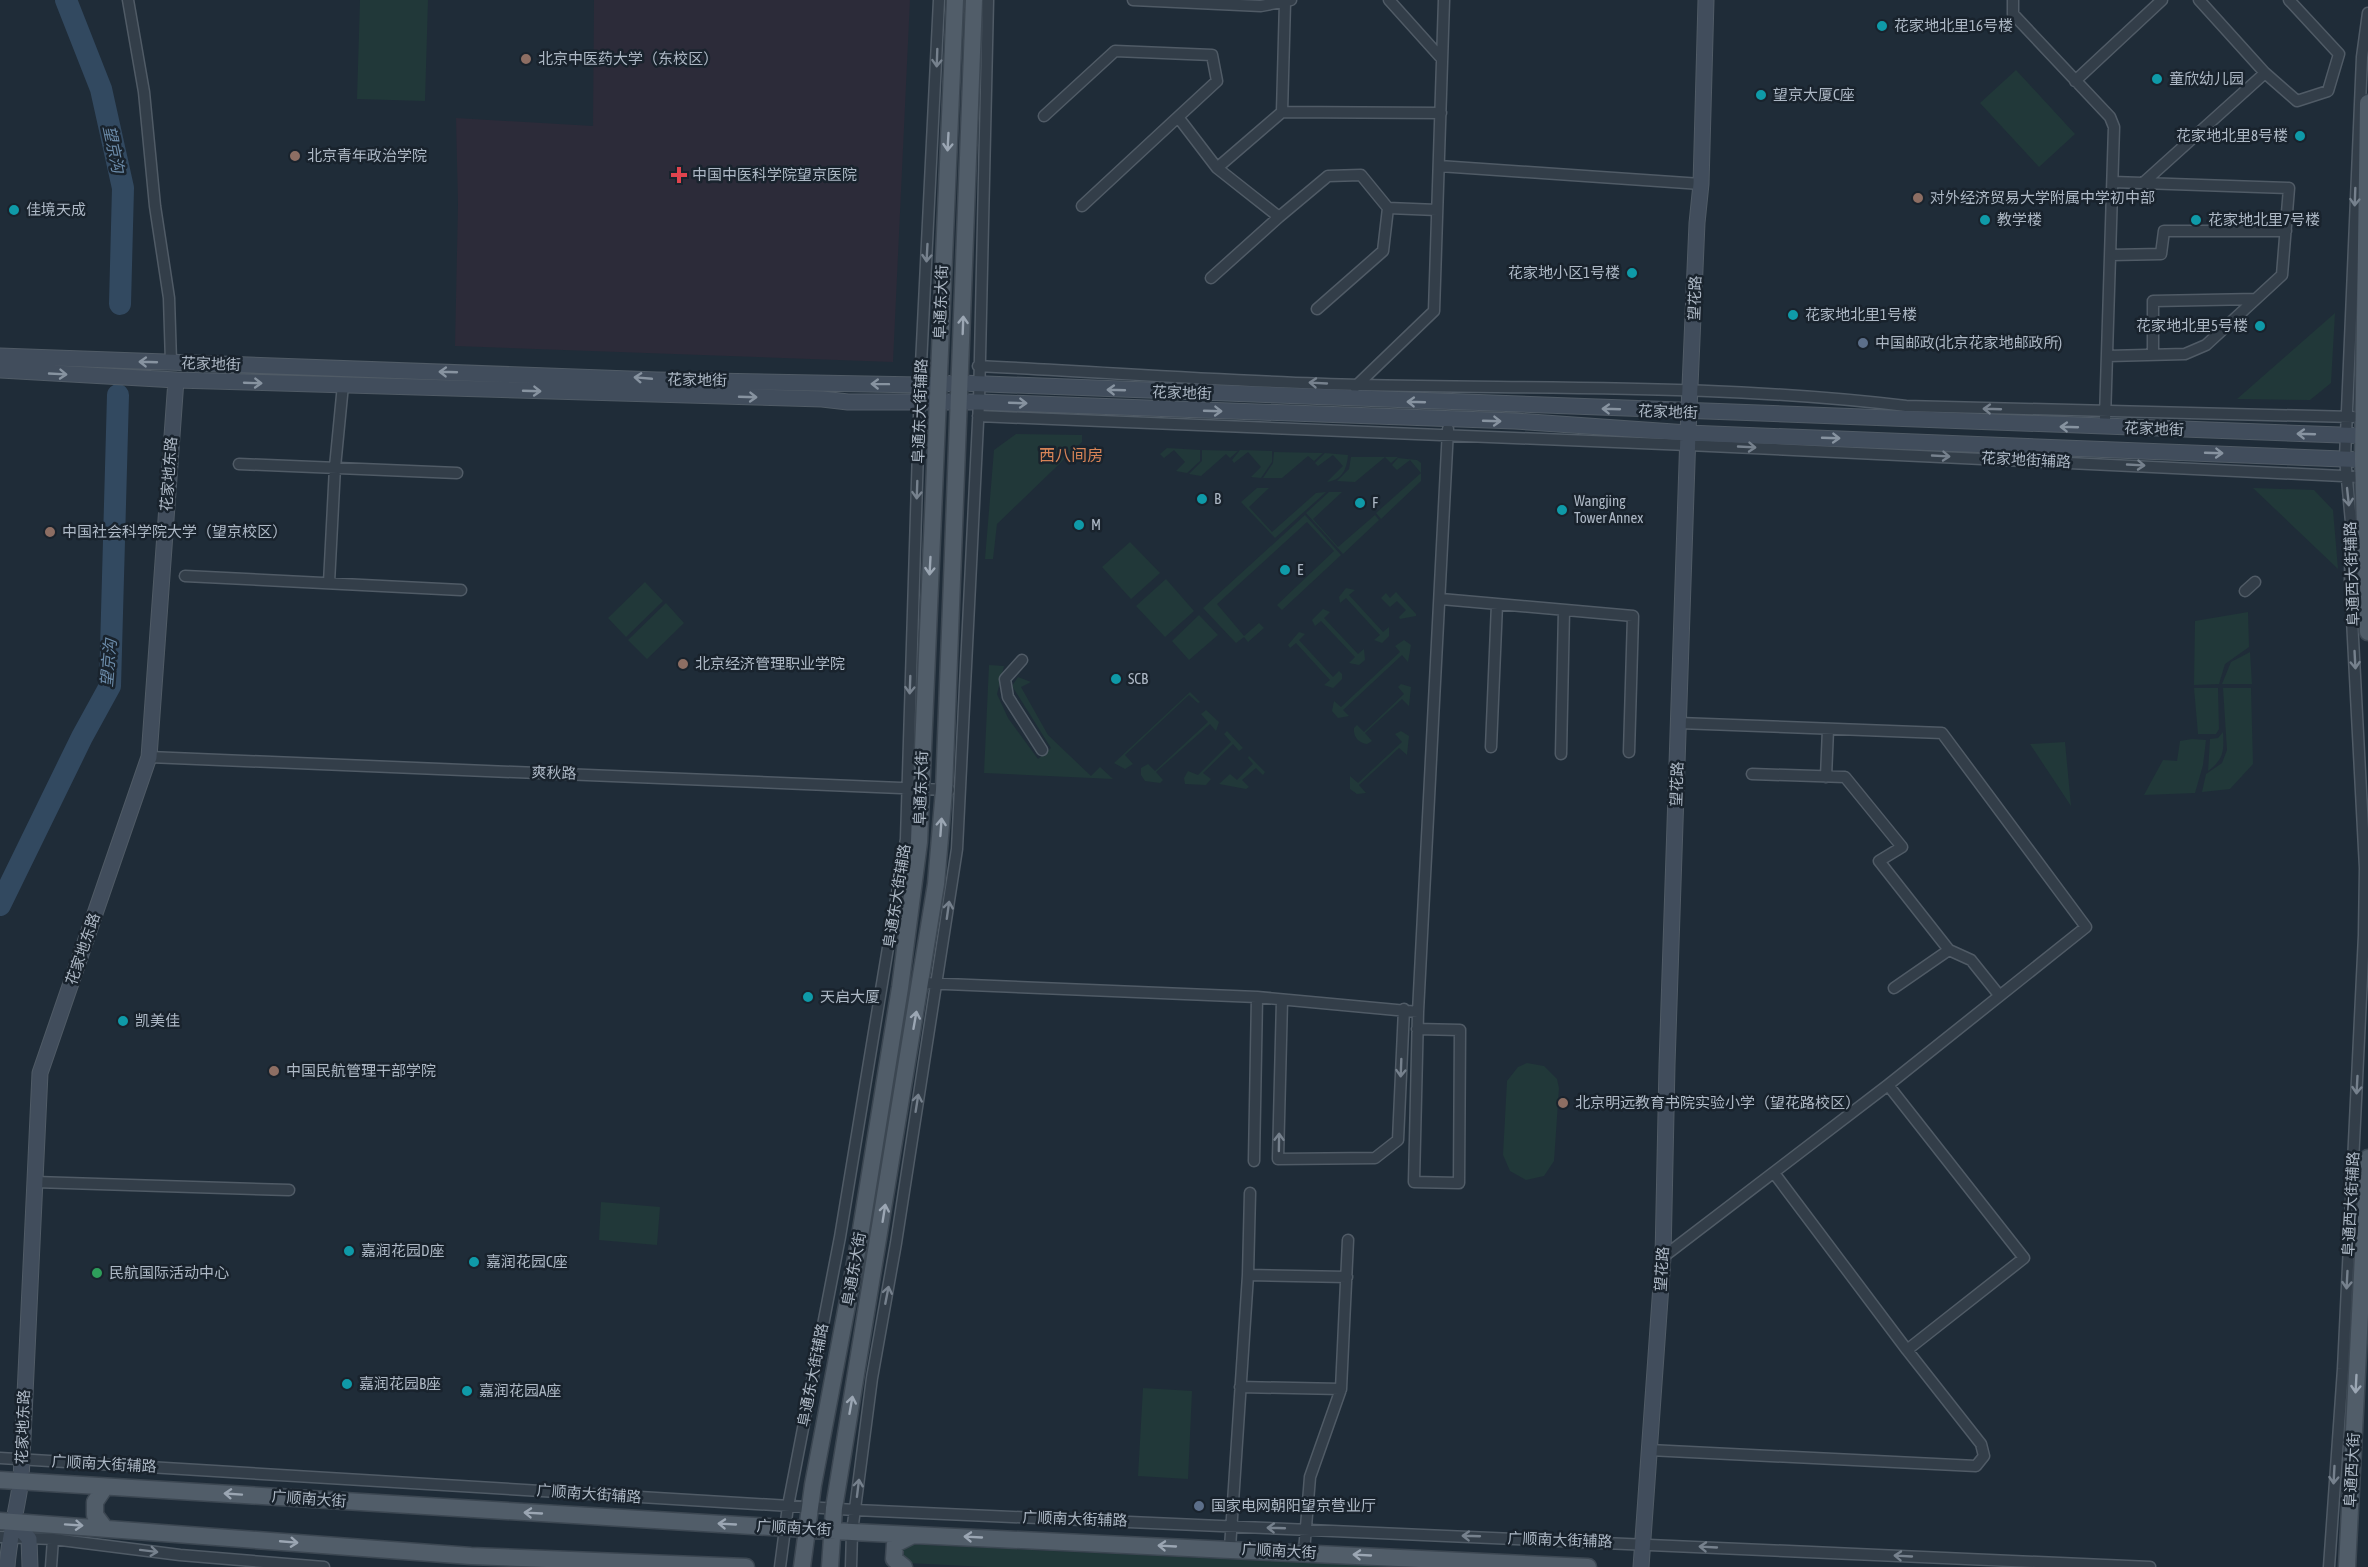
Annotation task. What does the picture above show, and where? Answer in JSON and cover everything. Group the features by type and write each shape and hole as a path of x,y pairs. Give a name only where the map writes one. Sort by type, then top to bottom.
{"main road":[{"name":"阜通东大街","path":"802,1567 810,1507 857,1253 900,988 919,842 914,788 938,385 955,0"},
{"name":"阜通东大街","path":"830,1567 834,1508 930,983 936,884 952,790 960,403 974,0"},
{"name":"望花路","path":"1641,1567 1663,1257 1667,1065 1688,439 1692,391 1697,224 1701,184 1707,1"},
{"path":"2368,103 2366,460 2363,477 2368,632"},
{"name":"花家地街","path":"0,356 657,380 920,385 961,383 2105,428 2366,436"},
{"name":"花家地街","path":"0,370 176,380 960,403 978,409 1449,420 1688,439 2366,460"},
{"name":"花家地东路","path":"7,1567 4,1538 21,1480 40,1073 149,757 176,380"},
{"name":"阜通西大街","path":"2347,1567 2368,1158"},
{"name":"广顺南大街","path":"0,1480 852,1532 1230,1548 1578,1567"},
{"path":"104,1527 95,1515 95,1502 105,1487"},
{"path":"8,1521 471,1556 746,1567"},
{"path":"8,1521 29,1539 30,1567"},
{"path":"904,1567 894,1559 895,1544 914,1534"}],"street":[{"path":"128,0 144,92 155,206 169,298 171,362"},
{"name":"阜通东大街辅路","path":"780,1567 788,1506 840,1237 889,952 914,788 920,385 939,0"},
{"path":"952,790 968,624 978,409 988,0"},
{"path":"1133,0 1261,6 1288,1 1282,112"},
{"path":"1389,0 1442,59"},
{"path":"1342,399 1434,311 1444,0"},
{"path":"2013,0 2013,14 2110,117 2114,128 2105,428"},
{"path":"2075,81 2162,0"},
{"path":"2199,0 2265,73 2297,101 2328,91 2338,54 2289,0"},
{"name":"阜通西大街辅路","path":"2330,1567 2334,1469 2343,1369 2365,880 2350,580 2351,522 2345,458 2361,80 2368,14"},
{"path":"1044,116 1114,51 1212,55 1217,81 1082,206"},
{"path":"2143,183 2265,73"},
{"path":"1217,168 1282,112 1441,113"},
{"path":"1178,117 1217,168 1279,217"},
{"path":"1439,166 1701,184"},
{"path":"1211,278 1328,176 1361,175 1388,208 1383,251 1317,309"},
{"path":"2108,356 2185,354 2206,345 2282,275 2289,188 2113,182"},
{"path":"1388,208 1437,210"},
{"path":"2111,255 2161,254 2164,231 2286,231"},
{"path":"2153,354 2154,301 2256,299"},
{"path":"978,366 1357,385 1692,391 1846,399 1906,406 2365,417"},
{"path":"329,584 335,468 343,385"},
{"name":"花家地街辅路","path":"978,409 1448,436 1688,439 2363,477"},
{"path":"1418,1029 1460,1030 1459,1183 1414,1182 1418,1012 1449,420"},
{"path":"239,464 457,472"},
{"path":"184,576 460,590"},
{"path":"2245,591 2255,582"},
{"path":"1441,599 1633,616 1629,752"},
{"path":"1491,747 1497,604"},
{"path":"1561,754 1564,610"},
{"path":"968,624 980,625"},
{"path":"1022,660 1005,679 1008,697 1042,750"},
{"path":"1663,1257 1888,1085 2086,927 1942,733 1679,723"},
{"path":"1826,777 1828,729"},
{"name":"爽秋路","path":"149,757 952,790"},
{"path":"1752,774 1845,777 1902,846 1879,861 1950,950 1971,960 1999,995"},
{"path":"1894,988 1950,950"},
{"path":"851,1567 852,1532 872,1378 897,1243 930,983 1257,997 1418,1012"},
{"path":"1254,1161 1257,997"},
{"path":"1282,1000 1278,1159 1375,1158 1398,1140 1404,1010"},
{"path":"1888,1085 2024,1258 1907,1350"},
{"path":"1649,1450 1976,1466 1984,1456 1981,1444 1774,1173"},
{"path":"35,1182 290,1190"},
{"path":"1230,1548 1248,1275 1250,1193"},
{"path":"1304,1552 1310,1477 1341,1389 1348,1240"},
{"path":"1248,1275 1347,1277"},
{"path":"1240,1387 1341,1389"},
{"name":"广顺南大街辅路","path":"0,1458 855,1510 2150,1567"},
{"path":"4,1538 53,1539 180,1555 324,1567"},
{"path":"51,1567 53,1539"}],"shaded area":[{"name":"中国中医科学院望京医院","path":"594,0 910,0 893,362 455,346 458,205 456,118 593,126"}],"green space":[{"path":"360,0 428,0 425,101 357,99"},
{"path":"2016,70 2075,134 2039,167 1980,103"},
{"path":"2335,313 2331,383 2310,400 2237,399"},
{"path":"1016,434 1082,435 1082,442 997,524 993,559 985,559 994,450"},
{"path":"1167,448 1200,450 1200,461 1187,473 1176,471 1185,462 1174,450 1164,458 1160,454"},
{"path":"1202,450 1238,451 1230,458 1226,454 1201,476 1189,474 1202,461"},
{"path":"1240,450 1272,451 1272,462 1261,478 1251,477 1261,467 1248,452 1234,463 1232,460"},
{"path":"1274,452 1323,453 1314,461 1308,456 1282,478 1263,478 1273,463"},
{"path":"1325,453 1348,455 1343,473 1327,482 1343,466 1333,455 1318,466 1315,463"},
{"path":"1351,457 1385,457 1355,482 1337,481 1349,469"},
{"path":"1385,457 1398,457 1391,463"},
{"path":"1398,458 1417,460 1421,463 1421,473 1410,460 1397,470 1392,465"},
{"path":"1421,473 1421,481 1381,519 1376,513"},
{"path":"1257,488 1269,488 1249,507 1272,532 1316,493 1326,492 1275,538 1241,502"},
{"path":"2253,488 2314,490 2333,510 2338,569"},
{"path":"1329,492 1342,492 1313,519 1338,547 1375,515 1379,520 1343,554 1306,513"},
{"path":"1305,515 1341,555 1282,610 1277,605 1334,551 1307,522 1217,604 1244,636 1259,623 1264,628 1248,642 1244,637 1236,643 1203,608"},
{"path":"1130,542 1160,573 1131,599 1102,567"},
{"path":"1166,579 1194,611 1165,637 1136,606"},
{"path":"645,582 663,601 626,637 608,618"},
{"path":"1346,588 1355,590 1349,595 1383,632 1389,627 1389,636 1382,643 1374,640 1380,635 1346,598 1340,603 1339,597"},
{"path":"1396,592 1416,616 1400,619 1399,617 1406,610 1397,601 1390,607 1381,598 1386,593 1390,598"},
{"path":"666,603 684,623 647,659 628,640"},
{"path":"1323,609 1330,612 1324,618 1358,654 1364,649 1365,660 1359,665 1349,663 1355,657 1321,621 1315,626 1312,620"},
{"path":"2248,612 2249,647 2225,664 2219,684 2194,685 2195,621"},
{"path":"1199,615 1218,635 1189,660 1172,641"},
{"path":"1299,632 1305,634 1299,640 1333,677 1339,671 1342,674 1342,679 1333,688 1324,685 1330,680 1296,643 1290,648 1288,645"},
{"path":"1404,640 1411,645 1408,662 1402,655 1343,710 1349,716 1338,718 1332,711 1334,701 1341,707 1400,652 1395,646"},
{"path":"2250,652 2252,684 2222,684 2231,662"},
{"path":"989,665 1004,666 997,694 1008,718 1038,759 1051,748 1012,686 1018,677 1031,682 1021,687 1048,735 1091,776 1100,767 1113,779 984,773"},
{"path":"1401,684 1411,687 1409,706 1402,699 1365,733 1372,741 1367,744 1359,741 1354,734 1354,728 1357,725 1364,732 1404,694 1398,687"},
{"path":"2194,688 2218,688 2219,729 2216,734 2198,734"},
{"path":"2223,688 2251,688 2253,764 2230,789 2202,792 2206,774 2222,763 2227,750"},
{"path":"1190,692 1200,702 1198,703 1189,695 1125,755 1133,764 1125,769 1114,763"},
{"path":"1206,710 1219,722 1216,731 1210,724 1156,772 1163,780 1160,783 1145,781 1141,775 1141,768 1148,764 1155,771 1208,722 1201,714"},
{"path":"1227,731 1243,748 1239,751 1233,744 1203,773 1211,779 1206,785 1185,784 1184,778 1188,771 1198,775 1231,742 1224,734"},
{"path":"1401,731 1409,736 1407,755 1399,748 1359,785 1366,793 1357,794 1350,789 1350,776 1358,783 1402,742 1395,734"},
{"path":"2223,732 2222,754 2217,763 2208,771 2210,739 2218,738"},
{"path":"2206,740 2203,765 2195,793 2144,795 2163,760 2177,761 2180,741"},
{"path":"2065,742 2071,806 2030,744"},
{"path":"1249,756 1265,772 1263,775 1256,768 1242,780 1249,787 1246,789 1219,784 1230,774 1237,780 1253,764"},
{"path":"1527,1063 1544,1066 1557,1079 1559,1088 1554,1161 1544,1176 1526,1180 1510,1171 1503,1155 1507,1081 1518,1067"},
{"path":"601,1202 660,1207 657,1245 599,1240"},
{"path":"1143,1388 1192,1391 1188,1479 1138,1476"},
{"path":"905,1544 1397,1567 987,1567 907,1563 901,1557"}],"waterway":[{"name":"望京沟","path":"66,0 101,89 123,188 120,304"},
{"name":"望京沟","path":"0,905 82,737 110,686 118,395"}],"place":[{"name":"花家地北里16号楼","path":"1882,26"},
{"name":"北京中医药大学（东校区）","path":"526,59"},
{"name":"童欣幼儿园","path":"2157,79"},
{"name":"望京大厦C座","path":"1761,95"},
{"name":"花家地北里8号楼","path":"2300,136"},
{"name":"北京青年政治学院","path":"295,156"},
{"name":"中国中医科学院望京医院","path":"679,175"},
{"name":"对外经济贸易大学附属中学初中部","path":"1918,198"},
{"name":"佳境天成","path":"14,210"},
{"name":"教学楼","path":"1985,220"},
{"name":"花家地北里7号楼","path":"2196,220"},
{"name":"花家地小区1号楼","path":"1632,273"},
{"name":"花家地北里1号楼","path":"1793,315"},
{"name":"花家地北里5号楼","path":"2260,326"},
{"name":"中国邮政(北京花家地邮政所)","path":"1863,343"},
{"name":"B","path":"1202,499"},
{"name":"F","path":"1360,503"},
{"name":"Wangjing Tower Annex","path":"1562,510"},
{"name":"M","path":"1079,525"},
{"name":"中国社会科学院大学（望京校区）","path":"50,532"},
{"name":"E","path":"1285,570"},
{"name":"北京经济管理职业学院","path":"683,664"},
{"name":"SCB","path":"1116,679"},
{"name":"天启大厦","path":"808,997"},
{"name":"凯美佳","path":"123,1021"},
{"name":"中国民航管理干部学院","path":"274,1071"},
{"name":"北京明远教育书院实验小学（望花路校区）","path":"1563,1103"},
{"name":"嘉润花园D座","path":"349,1251"},
{"name":"嘉润花园C座","path":"474,1262"},
{"name":"民航国际活动中心","path":"97,1273"},
{"name":"嘉润花园B座","path":"347,1384"},
{"name":"嘉润花园A座","path":"467,1391"},
{"name":"国家电网朝阳望京营业厅","path":"1199,1506"}],"district":[{"name":"西八间房","path":"1071,455"}]}
